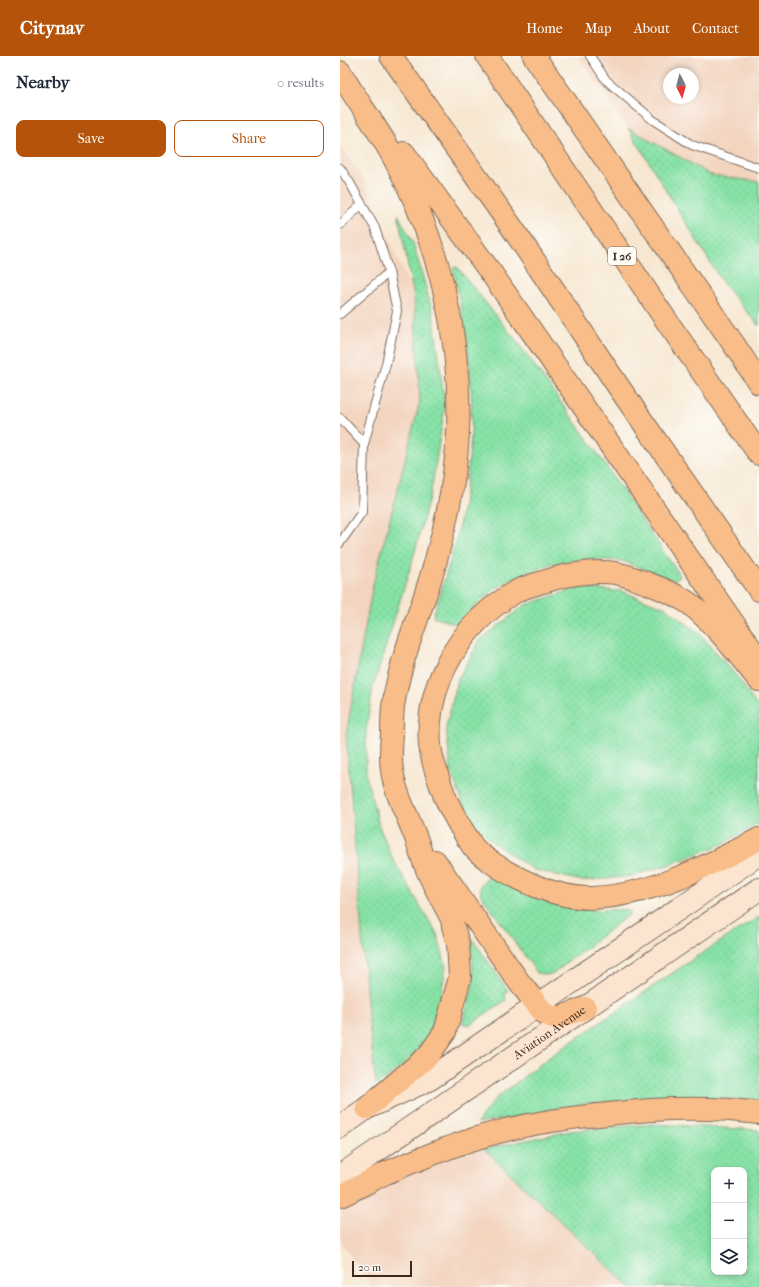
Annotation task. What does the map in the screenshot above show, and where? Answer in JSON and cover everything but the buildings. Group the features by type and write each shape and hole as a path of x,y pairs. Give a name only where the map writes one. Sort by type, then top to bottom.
{"highway":[{"path":"391,56 514,229 618,386 759,590"},
{"name":"I 26","path":"487,56 759,454"},
{"path":"535,56 652,228 735,346 759,384"},
{"path":"340,62 407,158 494,277 759,660"},
{"path":"340,72 394,157 424,223 441,276 449,312 456,356 459,398 458,434 454,475 437,556 405,655 393,707 391,769 398,796 414,833 426,867 452,919 458,944 460,977 445,1032 428,1056 367,1108"},
{"path":"652,228 696,285 759,356"},
{"path":"759,680 710,623 689,603 670,592 646,582 614,573 586,573 564,576 517,591 498,603 472,628 453,652 440,681 432,711 430,746 438,779 452,815 474,848 506,871 537,888 588,898 608,897 631,893 688,875 759,839"},
{"path":"414,833 537,1006 543,1012 552,1017 560,1017 585,1008"},
{"path":"340,1196 386,1173 474,1139 520,1126 582,1116 677,1108 759,1113"}],"street":[{"path":"340,1127 367,1108 430,1079 759,854"},
{"name":"Aviation Avenue","path":"340,1176 759,890"}],"lane":[{"path":"590,56 606,80 653,120 692,145 759,168"},
{"path":"340,168 375,228 389,272 397,311 386,364 364,444 362,512 340,543"},
{"path":"340,225 362,204"},
{"path":"340,314 389,272"},
{"path":"340,418 364,444"}],"shaded area":[{"path":"578,56 759,56 759,182 711,176 628,128"},
{"path":"340,145 362,176 414,297 420,401 372,589 346,735 348,795 376,1085 340,1110"},
{"path":"484,1149 630,1287 372,1287 340,1240 340,1212 407,1175 450,1158"}],"green space":[{"path":"628,128 711,175 759,182 759,326 724,285"},
{"path":"398,214 413,243 433,313 445,406 432,486 413,559 373,687 366,732 366,776 379,826 393,860 437,934 446,966 439,1005 425,1045 394,1073 376,1085 368,1013 346,735 372,589 420,401 414,298"},
{"path":"457,267 518,343 596,451 680,576 674,580 622,561 587,559 551,564 522,575 496,588 473,608 459,625 433,617 457,533 464,501 469,461 472,401 471,381 466,338 453,268"},
{"path":"578,588 621,591 666,608 700,634 738,678 759,709 759,823 723,844 668,865 631,876 583,881 534,870 492,842 467,814 451,772 446,727 458,679 480,640 525,605"},
{"path":"489,875 527,894 560,906 589,910 627,909 631,913 554,973 547,975 537,973 481,895 480,886"},
{"path":"759,917 759,1100 674,1097 580,1104 512,1118 477,1123 495,1099 548,1058 696,957"},
{"path":"470,935 508,991 505,994 506,1000 469,1025 462,1023 472,990 473,969"},
{"path":"653,1124 759,1130 759,1287 630,1287 484,1149 570,1131"}]}
